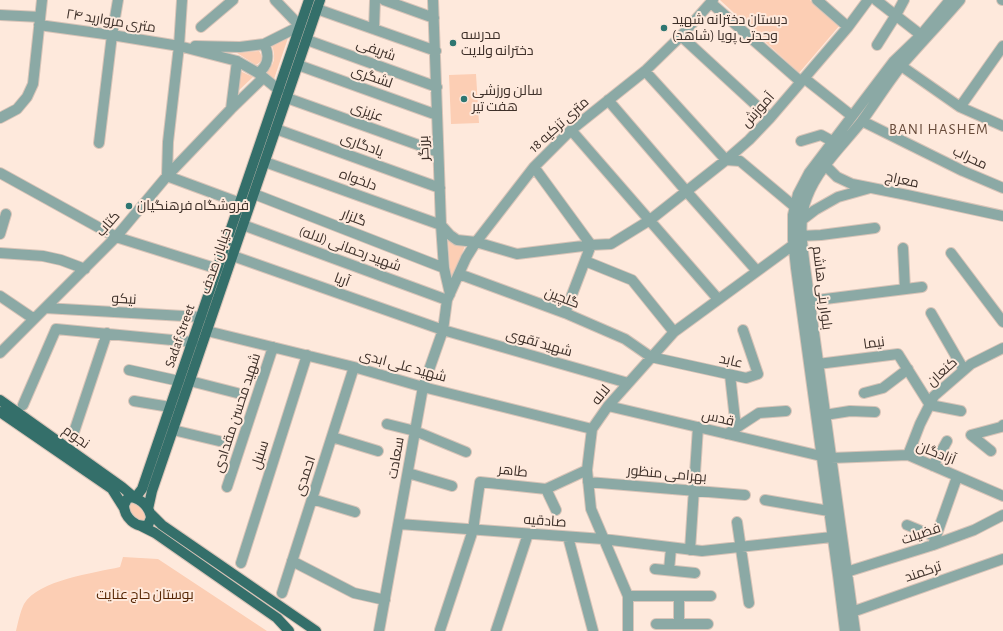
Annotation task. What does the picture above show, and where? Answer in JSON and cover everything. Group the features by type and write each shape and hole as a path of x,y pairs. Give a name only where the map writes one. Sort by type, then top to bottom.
{"main road":[{"name":"Sadaf Street","path":"134,498 142,489 309,0"},
{"name":"خیابان صدف","path":"149,511 152,491 319,5"},
{"name":"نجوم","path":"0,400 122,486 134,498"},
{"name":"نجوم","path":"0,412 112,489 124,508"},
{"path":"289,631 277,618 155,533 132,522 127,516 124,508 127,499 134,498 142,502 162,524 316,631"},
{"path":"141,526 146,526 150,523 151,518 149,511"}],"street":[{"path":"0,118 17,109 27,97 33,84 42,0"},
{"path":"99,143 112,35 118,0"},
{"path":"201,27 233,0"},
{"path":"275,0 300,26"},
{"path":"374,29 375,0"},
{"path":"384,0 434,18"},
{"name":"برزگر","path":"433,0 441,225 444,268 449,297"},
{"path":"817,0 848,27"},
{"name":"آموزش","path":"441,225 457,240 476,242 517,254 611,244 650,220 687,192 749,140 770,118 848,27 868,0"},
{"path":"876,0 921,35"},
{"path":"877,45 904,0"},
{"name":"بلوار بنی هاشم","path":"855,631 852,612 832,537 829,511 825,415 809,302 802,236 802,220 807,197 817,177 862,121 898,64 950,0"},
{"name":"بلوار بنی هاشم","path":"845,631 842,574 826,457 793,245 793,215 798,194 809,172 832,141 898,64 960,0"},
{"path":"712,1 802,80 852,116"},
{"name":"18 متری تزکیه","path":"449,297 476,242 534,167 571,130 645,71 681,36 712,1"},
{"path":"184,2 168,142 167,176 240,203"},
{"path":"319,5 374,29 436,51"},
{"name":"۲۴ متری مروارید","path":"0,14 178,46 236,61 279,90"},
{"name":"۲۴ متری مروارید","path":"178,46 240,47 264,44 300,26"},
{"path":"681,36 770,118"},
{"name":"شریفی","path":"307,40 437,87"},
{"name":"کتاب","path":"0,353 116,237 167,176 231,109 260,76 268,60 267,49 264,44"},
{"path":"960,107 1003,46"},
{"path":"231,109 236,61"},
{"path":"898,64 960,107 1003,126"},
{"name":"لشگری","path":"298,65 437,115"},
{"path":"645,71 726,160 740,161 795,207"},
{"name":"عزیزی","path":"287,98 438,152"},
{"path":"608,100 757,271"},
{"name":"محراب","path":"862,121 1003,188"},
{"name":"یادگاری","path":"276,129 440,188"},
{"path":"571,130 718,299"},
{"path":"801,141 821,135 832,141"},
{"name":"دلخواه","path":"265,162 441,225"},
{"path":"826,166 837,177 852,184 872,188"},
{"path":"534,167 591,245 565,313"},
{"path":"0,173 116,237 218,269"},
{"name":"معراج","path":"802,220 815,210 838,197 872,188 1003,216"},
{"name":"گلزار","path":"254,194 444,268"},
{"path":"0,234 6,214"},
{"name":"شهید رحمانی (لاله)","path":"243,225 449,297"},
{"path":"802,236 875,228"},
{"name":"لاله","path":"628,631 628,596 591,509 587,470 592,429 608,406 674,332 793,245"},
{"path":"903,248 905,289"},
{"path":"0,253 43,256 61,260 85,269"},
{"path":"951,253 1003,322"},
{"name":"آریا","path":"233,256 443,330"},
{"path":"585,261 632,280 674,332"},
{"name":"گلچین","path":"459,274 565,313 625,339 651,357"},
{"path":"809,302 922,287"},
{"path":"0,296 34,319"},
{"name":"سعادت","path":"379,631 423,387 443,330 449,297"},
{"name":"نیکو","path":"45,308 201,317"},
{"path":"931,313 964,370"},
{"path":"23,405 56,329 193,342"},
{"name":"شهید تقوی","path":"443,330 628,383"},
{"name":"عابد","path":"651,357 746,378 758,374 743,330"},
{"name":"شهید علی ابدی","path":"207,331 307,355 423,387 592,429"},
{"path":"73,435 107,333"},
{"name":"شهید محسن مقدادی","path":"227,487 273,347"},
{"name":"کنعان","path":"908,455 920,424 934,396 971,364 1003,348"},
{"name":"نیما","path":"818,364 898,354 930,405"},
{"name":"سنبل","path":"241,563 307,355"},
{"name":"احمدی","path":"282,593 354,367"},
{"path":"864,392 883,388 908,369"},
{"path":"129,370 179,381"},
{"path":"730,375 736,428"},
{"path":"190,381 237,393"},
{"path":"134,401 170,407"},
{"path":"930,405 960,411"},
{"name":"قدس","path":"608,406 826,457"},
{"path":"727,434 759,413 786,411"},
{"path":"825,415 850,411 875,412"},
{"path":"387,424 415,431 466,452"},
{"path":"991,451 971,435 1001,427 1003,425"},
{"path":"690,550 698,427"},
{"path":"173,430 219,441"},
{"path":"332,437 378,451"},
{"path":"933,466 947,441"},
{"name":"آزادگان","path":"826,457 908,455 1003,496"},
{"name":"طاهر","path":"474,530 480,482 546,489 587,470"},
{"path":"408,473 452,486"},
{"path":"907,525 934,541 957,477"},
{"name":"بهرامی منظور","path":"588,482 745,495"},
{"path":"546,489 556,510"},
{"path":"312,499 355,512"},
{"path":"765,500 829,511"},
{"name":"فضیلت","path":"842,574 934,541 974,530 1003,515"},
{"path":"737,522 749,603"},
{"name":"صادقیه","path":"398,524 603,539 702,551 832,537"},
{"path":"440,630 474,530"},
{"path":"496,631 528,534"},
{"path":"568,537 593,631"},
{"path":"670,570 671,548"},
{"name":"ترکمند","path":"852,612 1003,560"},
{"path":"292,561 354,593 385,600"},
{"path":"655,568 694,573"},
{"path":"628,596 711,596"},
{"path":"679,596 679,624"},
{"path":"656,624 708,624"}],"green space":[{"path":"720,0 810,0 840,25 799,73"},
{"path":"288,38 274,79 265,73 274,61 272,46"},
{"path":"259,51 262,59 256,65 237,53"},
{"path":"240,71 253,77 236,93"},
{"name":"سالن ورزشی هفت تیر","path":"476,74 479,123 451,124 449,75"},
{"path":"448,240 456,243 466,243 451,284"},
{"path":"134,501 146,511 146,522 137,521 128,510 129,503"},
{"name":"بوستان حاج عنایت","path":"123,557 158,559 267,631 16,631 24,604 31,596 41,589 54,583 82,575 120,567"}],"place":[{"name":"دبستان دخترانه شهید وحدتی پویا (شاهد)","path":"664,28"},
{"name":"مدرسه دخترانه ولایت","path":"453,43"},
{"name":"سالن ورزشی هفت تیر","path":"464,99"},
{"name":"فروشگاه فرهنگیان","path":"129,206"}],"district":[{"name":"BANI HASHEM","path":"939,129"}]}
